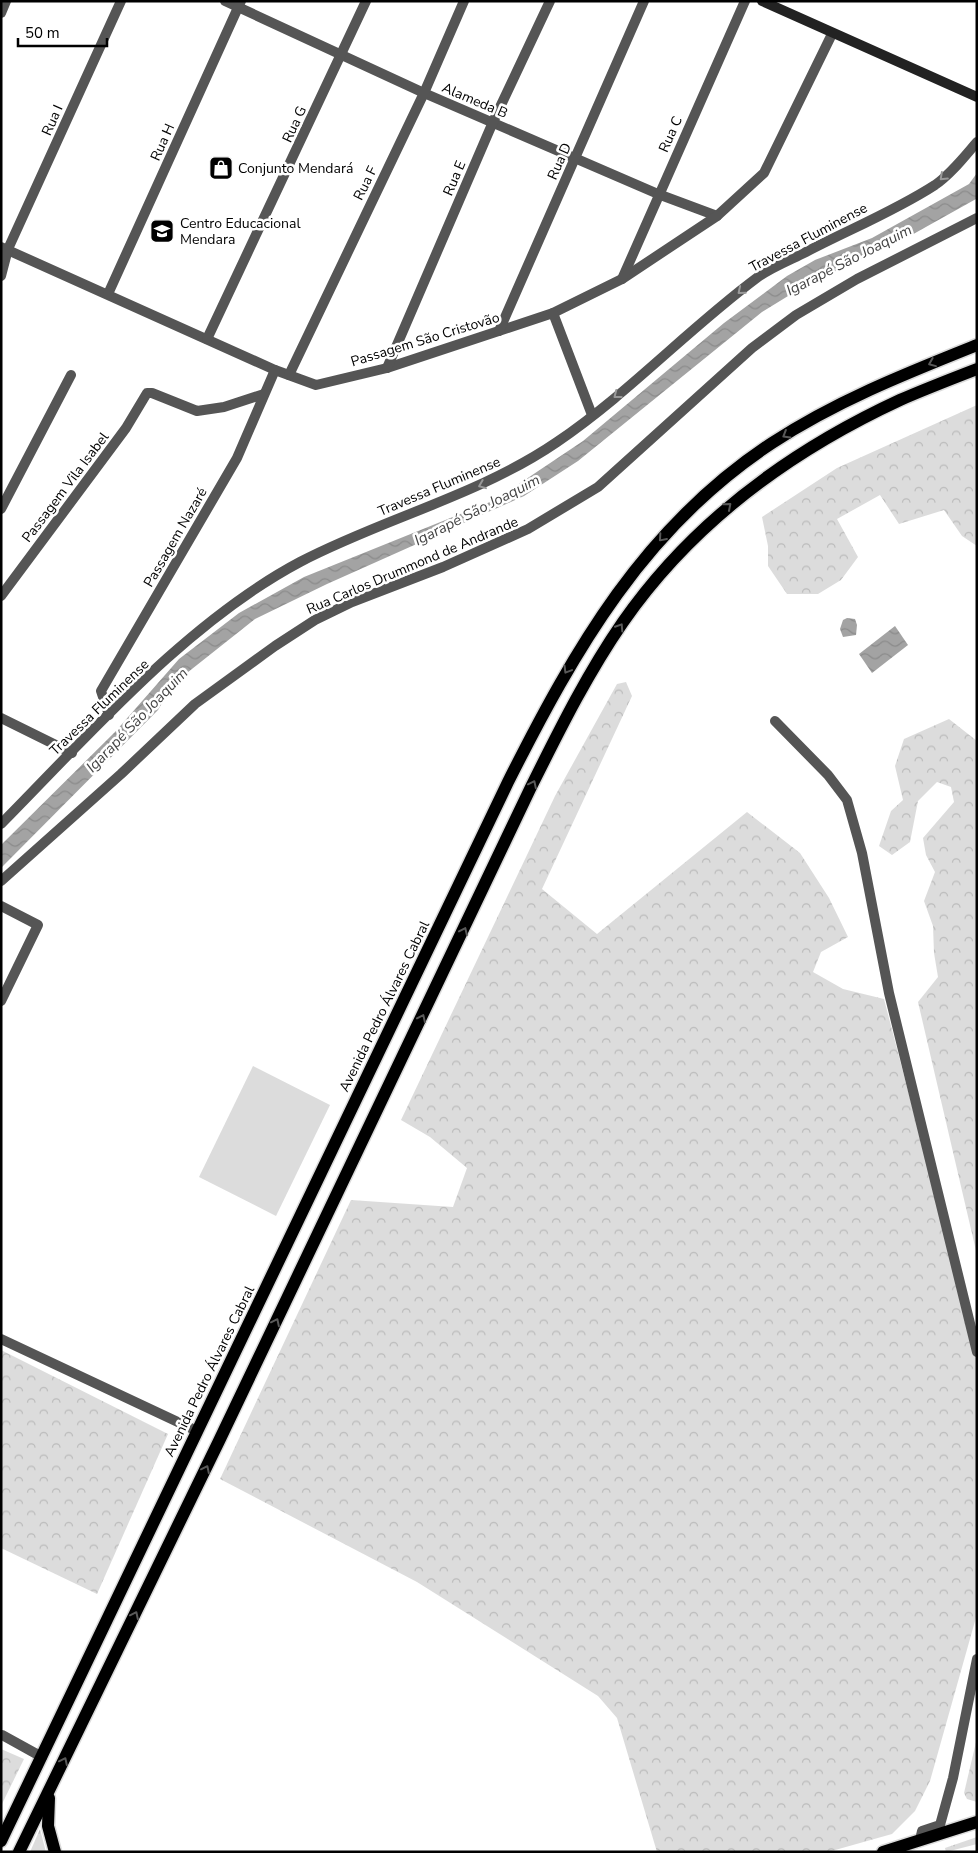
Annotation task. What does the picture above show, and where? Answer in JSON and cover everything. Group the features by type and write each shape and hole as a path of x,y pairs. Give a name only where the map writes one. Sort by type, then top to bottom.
{"main road":[{"path":"762,1 832,34 977,97"},
{"name":"Avenida Pedro Álvares Cabral","path":"2,1838 551,697 590,631 629,576 670,528 722,481 771,444 822,413 892,380 977,344"},
{"path":"19,1852 228,1424 531,787 580,690 623,622 657,578 728,505 786,463 900,400 977,369"},
{"path":"50,1789 47,1815 55,1852"},
{"path":"883,1852 977,1822"}],"street":[{"path":"1,13 6,1"},
{"name":"Rua I","path":"1,276 5,248 121,1"},
{"name":"Alameda B","path":"225,1 239,4 341,57 494,122 575,159 658,194 717,216"},
{"name":"Rua G","path":"207,339 366,1"},
{"name":"Rua F","path":"289,375 424,93 464,1"},
{"name":"Rua E","path":"387,368 494,122 550,1"},
{"name":"Rua D","path":"499,331 644,1"},
{"name":"Rua C","path":"622,279 658,194 746,1"},
{"name":"Rua H","path":"108,294 239,4"},
{"name":"Passagem São Cristovão","path":"5,248 275,370 316,385 387,368 552,313 622,279 717,216 764,173 832,34"},
{"name":"Travessa Fluminense","path":"1,824 109,715 168,659 237,601 298,563 354,536 496,479 557,442 760,275 937,184 961,161 977,142"},
{"name":"Rua Carlos Drummond de Andrande","path":"1,881 121,774 195,704 275,646 315,620 345,606 443,567 528,529 598,487 752,348 796,316 857,279 977,218"},
{"path":"552,313 592,415"},
{"name":"Passagem Nazaré","path":"109,715 102,691 237,458 275,370"},
{"path":"1,509 71,375"},
{"name":"Passagem Vila Isabel","path":"1,596 126,428 147,393 152,393 197,412 224,407 264,394"},
{"path":"1,718 72,753"},
{"path":"775,721 828,775 847,800 862,854 889,993 977,1352"},
{"path":"1,906 38,925 1,1001"},
{"path":"1,1339 197,1431"},
{"path":"920,1840 922,1831 940,1825 953,1778 977,1658"},
{"path":"2,1735 42,1757"}],"green space":[{"path":"977,405 977,546 962,536 944,510 899,524 880,495 837,519 858,557 841,580 818,594 787,594 768,566 768,546 762,517 837,468"},
{"path":"626,682 632,696 542,889 597,934 747,812 800,853 829,898 848,937 821,952 813,972 843,989 884,999 977,1355 977,1614 930,1781 915,1811 892,1834 828,1852 657,1852 617,1718 598,1696 417,1582 220,1479 351,1200 453,1207 467,1168 430,1137 401,1120 555,796 617,684"},
{"path":"949,719 977,741 977,1255 918,1002 938,977 934,953 933,926 924,901 935,872 926,855 923,838 954,802 951,787 937,782 918,801 910,842 892,855 879,846 891,811 903,800 895,766 904,739"},
{"path":"253,1066 330,1105 276,1216 199,1177"},
{"path":"1,1350 168,1434 97,1594 1,1548"},
{"path":"977,1738 977,1802 967,1799 964,1793"},
{"path":"1,1749 24,1759 1,1806"},
{"path":"40,1829 46,1852 30,1852"},
{"path":"977,1837 977,1844 946,1852 945,1848"}],"water":[{"name":"Igarapé São Joaquim","path":"977,173 976,199 908,237 806,285 762,312 578,461 524,496 327,584 255,619 173,684 158,710 1,868 1,845 115,732 179,659 239,613 304,577 495,500 583,441 724,323 787,276 815,260 872,238 969,184"},
{"path":"847,618 855,619 857,625 856,635 843,637 840,629 843,620"},
{"path":"895,626 908,645 872,673 859,654"}],"place":[{"name":"Conjunto Mendará","path":"221,168"},
{"name":"Centro Educacional Mendara","path":"162,231"}]}
